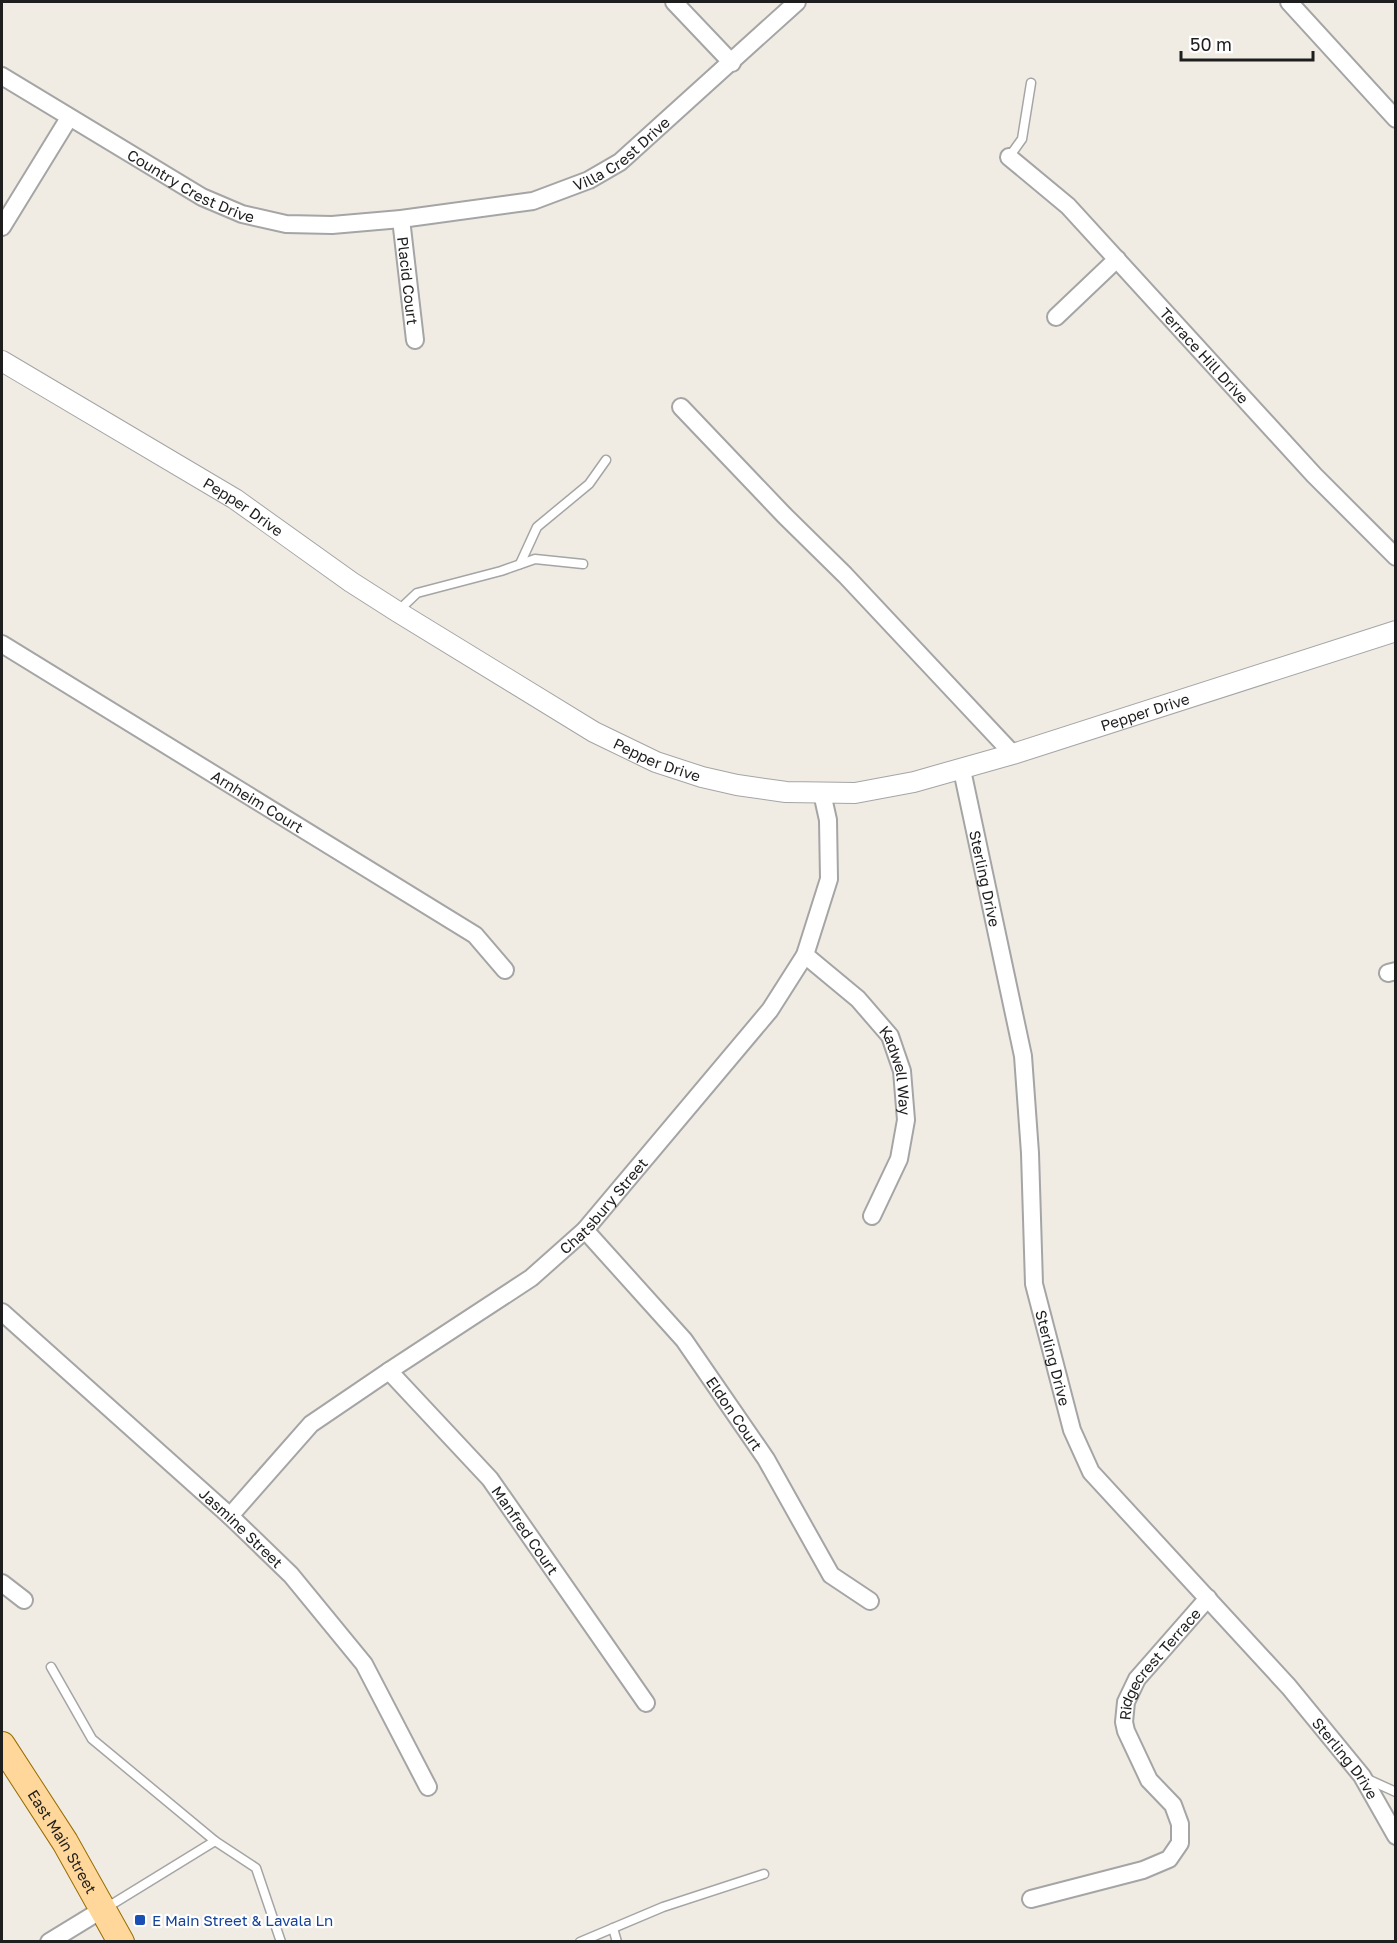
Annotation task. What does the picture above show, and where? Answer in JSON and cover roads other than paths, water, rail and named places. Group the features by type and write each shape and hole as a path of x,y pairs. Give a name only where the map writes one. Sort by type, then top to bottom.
{"main road":[{"name":"East Main Street","path":"2,1747 66,1842 121,1941"}],"street":[{"path":"674,2 732,63"},
{"name":"Villa Crest Drive","path":"401,219 533,201 589,180 620,162 797,2"},
{"path":"1289,2 1395,119"},
{"name":"Country Crest Drive","path":"2,75 69,118 202,197 242,214 263,220 309,226 401,219"},
{"path":"2,227 69,118"},
{"name":"Terrace Hill Drive","path":"1009,157 1068,206 1314,475 1395,557"},
{"name":"Placid Court","path":"401,219 415,340"},
{"path":"1056,317 1117,259"},
{"name":"Pepper Drive","path":"2,361 235,499 351,582 594,732 656,762 702,777 737,785 786,792 822,793 855,793 891,787 962,770 1395,631"},
{"path":"681,407 784,515 861,591 1013,754"},
{"name":"Arnheim Court","path":"2,644 474,935 505,970"},
{"name":"Sterling Drive","path":"962,770 1023,1056 1030,1153 1034,1284 1072,1430 1091,1472 1289,1687 1362,1776 1395,1836"},
{"name":"Chatsbury Street","path":"230,1516 311,1424 531,1278 585,1230 770,1010 805,955 829,879 828,820 822,793"},
{"name":"Kadwell Way","path":"805,955 858,999 890,1036 902,1071 906,1120 899,1159 872,1216"},
{"name":"Eldon Court","path":"585,1230 684,1340 766,1459 831,1575 870,1601"},
{"name":"Jasmine Street","path":"2,1312 230,1516 291,1575 364,1664 428,1787"},
{"name":"Manfred Court","path":"389,1371 490,1479 646,1702"},
{"path":"2,1583 24,1599"},
{"name":"Ridgecrest Terrace","path":"1031,1899 1143,1870 1168,1859 1180,1843 1180,1824 1173,1805 1149,1780 1126,1731 1124,1722 1126,1702 1137,1679 1208,1598"},
{"path":"49,1941 103,1910"}],"lane":[{"path":"1009,157 1022,139 1031,83"},
{"path":"520,564 537,527 589,484 606,460"},
{"path":"398,612 417,593 535,559 583,564"},
{"path":"51,1667 92,1739 215,1841 256,1868 281,1941"},
{"path":"1362,1776 1395,1792"},
{"path":"103,1910 215,1841"},
{"path":"580,1941 663,1907 764,1874"},
{"path":"613,1928 617,1941"}],"place":[{"name":"E Main Street & Lavala Ln","path":"140,1920"}]}
